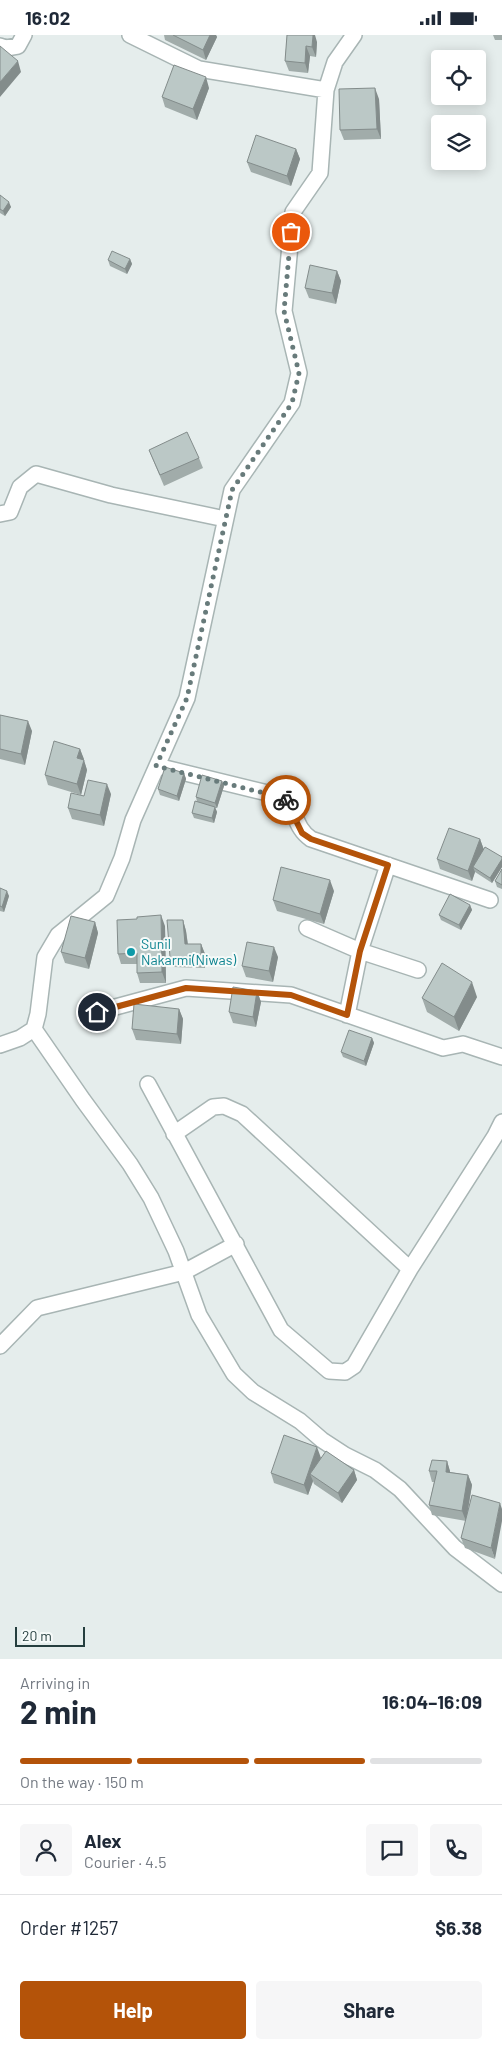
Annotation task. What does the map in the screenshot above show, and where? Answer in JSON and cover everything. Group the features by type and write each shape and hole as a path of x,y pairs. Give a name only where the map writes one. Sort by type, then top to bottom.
{"street":[{"path":"0,45 6,48 18,46 24,35"},
{"path":"130,35 199,69 326,90"},
{"path":"0,1045 20,1038 34,1029 46,957 58,935 106,896 156,766 187,698 232,490 292,403 299,373 284,311 293,212 320,173 326,90 335,63 354,35"},
{"path":"0,514 10,512 20,487 36,474 111,495 225,519"},
{"path":"156,766 280,797 288,801 302,833 311,839 490,900"},
{"path":"347,1015 360,951 388,865"},
{"path":"307,927 360,951 418,970"},
{"path":"97,1012 186,988 291,995 443,1048 463,1044 502,1057"},
{"path":"34,1029 130,1164 151,1198 176,1251 199,1315 234,1374 253,1391 300,1421 322,1440 345,1455 376,1470 400,1489 455,1548 502,1584"},
{"path":"148,1084 281,1330 328,1371 345,1372 354,1366 410,1269 502,1122"},
{"path":"174,1134 213,1107 224,1106 242,1114 410,1269"},
{"path":"0,1346 37,1308 184,1272 236,1244"}],"building":[{"path":"173,35 210,35 203,50"},
{"path":"287,35 313,35 312,47 306,46 305,63 285,61"},
{"path":"0,46 18,61 0,82"},
{"path":"174,65 206,77 193,109 162,97"},
{"path":"375,88 377,129 340,130 339,89"},
{"path":"256,135 296,149 287,176 247,162"},
{"path":"0,195 9,202 3,211 0,209"},
{"path":"112,251 130,259 125,269 108,260"},
{"path":"310,265 337,271 332,293 305,288"},
{"path":"187,432 199,458 160,475 149,450"},
{"path":"0,715 28,721 21,754 0,749"},
{"path":"54,741 80,749 77,758 84,760 77,784 45,775"},
{"path":"165,767 184,773 177,796 158,789"},
{"path":"202,775 222,781 215,803 196,797"},
{"path":"88,780 107,784 100,815 68,808 71,793 84,796"},
{"path":"195,801 215,807 212,818 192,813"},
{"path":"449,828 480,839 468,871 437,859"},
{"path":"485,847 502,857 490,878 473,867"},
{"path":"281,867 330,880 320,914 273,900"},
{"path":"502,869 502,885 495,881"},
{"path":"0,888 7,891 2,907 0,906"},
{"path":"450,894 470,905 459,925 439,915"},
{"path":"161,915 162,972 137,973 137,953 118,954 117,920"},
{"path":"71,916 95,922 85,958 61,952"},
{"path":"167,920 183,920 185,944 201,944 201,958 170,957"},
{"path":"247,942 274,947 269,971 242,966"},
{"path":"442,963 472,982 454,1017 422,998"},
{"path":"233,987 257,991 253,1017 229,1012"},
{"path":"134,1004 179,1009 177,1034 132,1029"},
{"path":"349,1030 372,1038 364,1061 341,1052"},
{"path":"284,1435 317,1447 304,1485 271,1473"},
{"path":"326,1451 354,1470 338,1493 310,1474"},
{"path":"432,1460 447,1461 446,1472 468,1475 462,1511 429,1505 437,1471 429,1471"},
{"path":"472,1495 500,1503 491,1548 461,1538"}],"way so far":[{"path":"286,800 156,766 187,698 232,490 292,403 299,373 284,311 291,232"}],"place":[{"name":"Sunil Nakarmi(Niwas)","path":"131,952"}],"route":[{"path":"97,1012 186,988 291,995 347,1015 360,951 388,865 311,839 302,833 286,800"}]}
